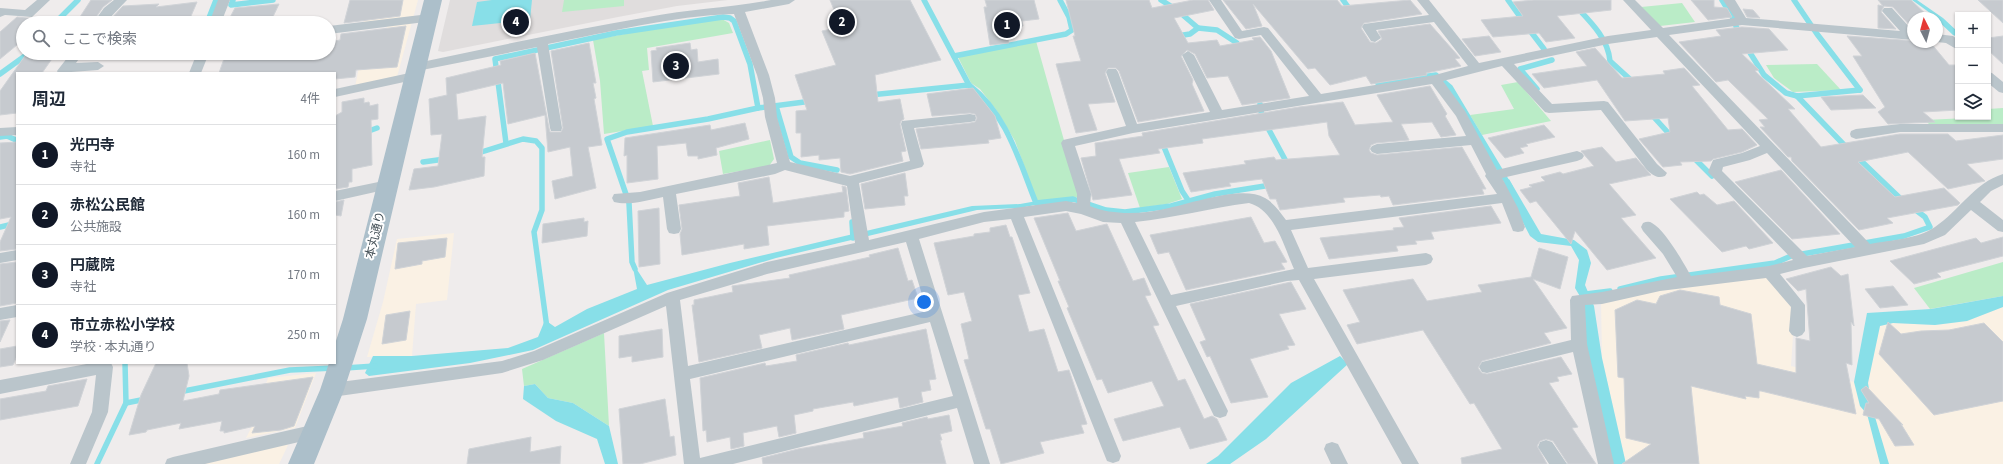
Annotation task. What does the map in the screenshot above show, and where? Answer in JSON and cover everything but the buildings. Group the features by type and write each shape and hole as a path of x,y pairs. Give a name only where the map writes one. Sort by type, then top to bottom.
{"main road":[{"name":"本丸通り","path":"301,464 316,431 337,375 355,319 431,9"}],"street":[{"path":"0,13 3,11 28,14 44,0"},
{"path":"104,16 121,0"},
{"path":"218,16 224,0"},
{"path":"336,94 416,72 543,46 649,20 714,11 738,10 789,0"},
{"path":"1215,0 1239,35 1264,31 1318,99"},
{"path":"1423,0 1476,68"},
{"path":"1629,0 1863,246"},
{"path":"1729,0 1736,22"},
{"path":"336,29 431,9"},
{"path":"738,10 763,74 769,108 784,165"},
{"path":"1888,11 1907,31"},
{"path":"1375,38 1368,27 1437,18"},
{"path":"1083,204 1084,194 1068,143 1133,128 1318,99 1438,78 1476,68 1604,41 1660,31 1736,22 1811,26 1907,36"},
{"path":"1943,38 1949,38 1955,43"},
{"path":"543,46 556,128"},
{"path":"1188,55 1218,115"},
{"path":"64,70 72,60"},
{"path":"195,72 200,60"},
{"path":"1505,62 1549,110 1604,105 1652,167 1660,173"},
{"path":"64,70 98,66"},
{"path":"1112,72 1133,128"},
{"path":"1438,78 1461,114 1475,140 1492,176 1511,208 1518,227"},
{"path":"1991,79 2003,89"},
{"path":"624,198 640,197 775,169 784,165 850,181 917,164 908,124 970,118"},
{"path":"1856,134 1900,128 2003,128"},
{"path":"0,132 16,131"},
{"path":"1377,149 1475,140"},
{"path":"1770,147 1745,157 1718,164 1715,172 1804,262"},
{"path":"1492,176 1577,156"},
{"path":"1606,464 1579,344 1577,300 1595,298 1684,278 1769,272 1863,246 1920,240 1940,231 1972,203 1986,188 2003,178"},
{"path":"850,181 853,184 862,239"},
{"path":"336,196 388,184"},
{"path":"669,191 674,228"},
{"path":"337,375 502,367 538,356 672,297 862,239 910,236 984,217 1083,204 1103,217 1126,218 1167,214 1216,202 1249,198 1260,200 1266,205 1282,226 1303,273 1411,464"},
{"path":"1282,226 1505,198"},
{"path":"1972,203 2003,227"},
{"path":"1016,214 1113,456"},
{"path":"1126,218 1220,411"},
{"path":"1648,228 1668,250 1684,278"},
{"path":"910,236 982,464"},
{"path":"0,258 16,255"},
{"path":"1167,302 1287,275 1319,273 1426,259"},
{"path":"1769,272 1798,305 1797,331"},
{"path":"672,297 692,464"},
{"path":"0,314 16,311"},
{"path":"681,374 935,315"},
{"path":"1487,368 1579,344"},
{"path":"0,387 105,367 100,412 78,464"},
{"path":"704,464 962,400"},
{"path":"173,464 316,431"},
{"path":"1546,447 1559,464"},
{"path":"1332,449 1340,464"}],"shaded area":[{"path":"370,0 418,0 397,77 355,87 362,52 382,49 388,22 363,24"},
{"path":"450,0 728,0 677,6 443,52 438,51"},
{"path":"454,233 447,300 416,304 412,356 367,357 383,302 397,239"},
{"path":"1768,275 1795,306 1791,366 1854,382 1868,383 1880,326 1893,323 1935,325 1967,321 2003,307 2003,464 1626,464 1602,358 1601,301 1662,288"},
{"path":"316,373 295,428 246,438 252,426 268,378"},
{"path":"289,443 279,464 202,464"}],"green space":[{"path":"564,0 624,0 624,6 562,12"},
{"path":"1682,3 1695,22 1660,26 1641,7"},
{"path":"722,19 729,23 733,33 647,48 649,70 642,71 653,126 604,134 600,81 593,40 667,26"},
{"path":"1036,41 1080,197 1037,201 1015,141 997,111 980,89 971,83 958,57"},
{"path":"1817,64 1841,90 1793,92 1774,78 1766,65"},
{"path":"1518,82 1551,121 1482,135 1470,115 1514,109 1501,85"},
{"path":"2003,108 2003,125 1930,125 1925,120 1955,119 1955,120 1991,120 1991,109"},
{"path":"770,140 774,159 769,166 723,174 719,151"},
{"path":"1169,167 1182,199 1167,204 1140,208 1128,173"},
{"path":"2003,262 2003,296 1930,309 1914,288"},
{"path":"604,333 609,426 573,403 548,398 535,384 524,386 522,369"}],"water":[{"path":"492,0 532,0 530,20 472,26 477,2"},
{"path":"1912,0 1917,0 1934,12 1929,12"},
{"path":"1943,18 1955,29 1955,36 1943,26"},
{"path":"1509,179 1541,234 1574,240 1587,250 1591,263 1585,285 1594,306 1602,358 1626,464 1613,464 1584,345 1584,303 1575,288 1579,260 1571,246 1538,242 1530,236 1503,184"},
{"path":"1037,201 1045,203 1020,208 977,210 776,258 668,290 533,350 470,363 369,376 365,373 373,356 412,356 508,348 538,337 545,320 555,327 587,309 637,289 632,262 647,285 730,263 972,206 1020,204"},
{"path":"2003,296 2003,307 1967,321 1935,325 1893,323 1880,326 1868,383 1872,407 1889,464 1880,464 1867,414 1860,406 1854,382 1867,313 1931,309"},
{"path":"1340,356 1348,364 1266,439 1230,464 1206,464 1218,456 1291,383"},
{"path":"535,384 548,398 573,403 609,426 618,464 605,464 597,439 556,421 523,399 524,386"}],"waterway":[{"path":"62,16 78,0"},
{"path":"210,16 216,0"},
{"path":"233,0 231,5 273,0"},
{"path":"924,0 969,85"},
{"path":"954,56 1066,34 1072,30 1069,17 1060,0"},
{"path":"1161,0 1177,10 1198,28"},
{"path":"1343,0 1351,11"},
{"path":"1508,0 1523,21"},
{"path":"1570,0 1601,35 1610,61 1633,82"},
{"path":"1722,0 1733,18 1739,34"},
{"path":"1794,0 1817,34 1860,90 1797,96"},
{"path":"506,143 495,59 616,33 723,17 730,18 734,21 750,64 758,108"},
{"path":"1177,36 1190,34 1198,28"},
{"path":"1198,28 1217,30 1237,43 1239,50"},
{"path":"1528,28 1544,49"},
{"path":"1747,48 1764,75 1786,93 1797,96"},
{"path":"0,74 19,60"},
{"path":"1537,89 1520,69 1552,60"},
{"path":"1374,79 1378,83 1436,75 1450,87 1510,187"},
{"path":"870,95 969,85"},
{"path":"969,85 982,97 1002,124 1017,155 1036,203 1073,199 1106,210 1125,212 1171,206 1215,194 1271,185"},
{"path":"1797,96 1848,149"},
{"path":"758,108 812,101"},
{"path":"1260,104 1262,117 1288,165"},
{"path":"776,106 791,157 800,163 837,170"},
{"path":"635,269 632,262 629,203 607,139 627,132 708,119 758,108"},
{"path":"1651,114 1672,137"},
{"path":"366,132 377,128"},
{"path":"0,137 7,136 16,140 14,149"},
{"path":"475,154 523,139 536,141 542,148 542,210 534,232 547,328"},
{"path":"1162,142 1182,191 1188,200"},
{"path":"1856,156 1903,201"},
{"path":"1693,157 1712,176"},
{"path":"423,162 445,159"},
{"path":"1620,289 1661,279 1775,263 1791,256 1904,236 1930,227 1925,217 1913,208"},
{"path":"852,222 853,238"},
{"path":"0,227 16,223"},
{"path":"1586,294 1610,291"},
{"path":"125,364 126,403"},
{"path":"345,368 375,366"},
{"path":"179,392 290,370 335,368"},
{"path":"126,403 146,399"},
{"path":"97,464 126,403"}],"place":[{"name":"市立赤松小学校","path":"516,22"},
{"name":"赤松公民館","path":"842,22"},
{"name":"光円寺","path":"1007,25"},
{"name":"円蔵院","path":"676,66"}]}
